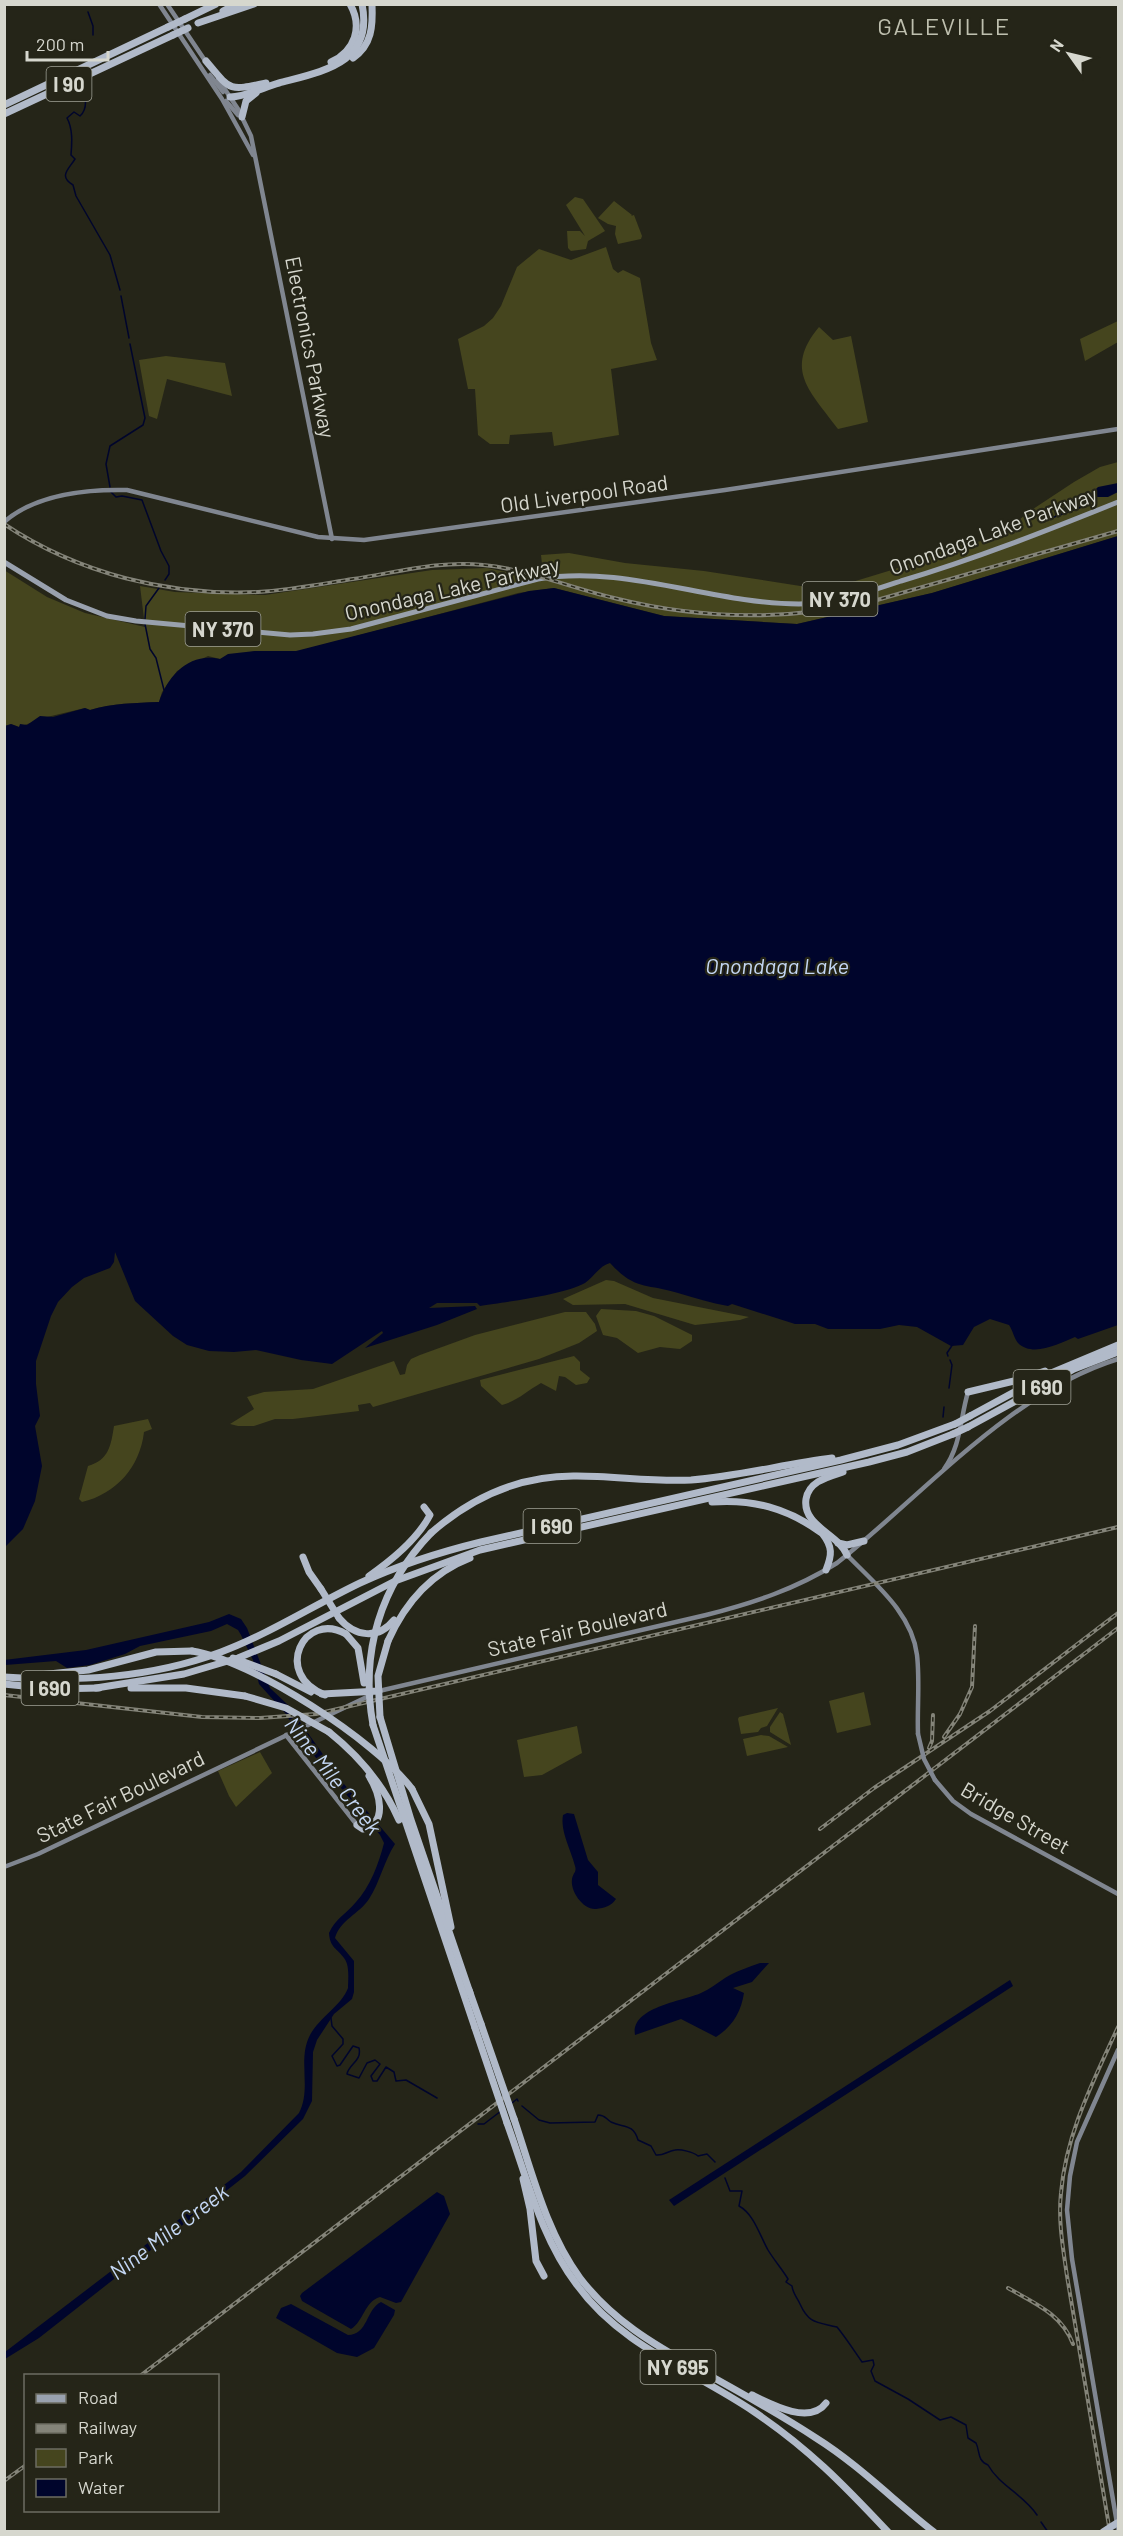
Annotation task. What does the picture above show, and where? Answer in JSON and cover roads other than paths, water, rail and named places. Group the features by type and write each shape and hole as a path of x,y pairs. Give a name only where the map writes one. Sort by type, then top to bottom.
{"highway":[{"name":"I 90","path":"4,105 216,4"},
{"name":"I 90","path":"4,114 236,4"},
{"path":"198,23 254,4"},
{"path":"316,69 341,56 353,43 357,22 351,4"},
{"path":"226,98 339,61 355,48 362,26 361,4"},
{"path":"334,65 347,58 360,44 364,30 361,4"},
{"path":"206,61 223,82 233,88 276,82 349,60 357,55 368,42 372,26 372,4"},
{"path":"244,121 243,106 249,97 276,82"},
{"name":"I 690","path":"4,1676 69,1680 129,1675 199,1659 241,1643 390,1570 452,1549 906,1442 955,1424 1073,1362 1119,1345"},
{"name":"I 690","path":"4,1684 54,1689 96,1688 184,1674 261,1649 369,1593 451,1559 907,1452 956,1437 968,1427 1074,1369 1119,1352"},
{"path":"968,1392 1017,1380 1073,1362"},
{"path":"847,1555 808,1513 807,1496 812,1486 828,1477 907,1452"},
{"path":"372,1725 368,1698 369,1666 378,1619 396,1577 431,1533 474,1501 504,1488 538,1479 577,1476 670,1481 861,1454"},
{"path":"688,1504 727,1501 757,1503 797,1517 822,1533 847,1555"},
{"path":"341,1593 396,1557 429,1517 429,1512 424,1507"},
{"path":"822,1533 830,1543 831,1553 826,1570"},
{"path":"838,1543 847,1545 864,1541"},
{"path":"303,1557 309,1572 339,1618 357,1633 366,1635 378,1633 391,1624 433,1579 463,1560 513,1544"},
{"path":"325,1695 308,1686 299,1674 297,1653 306,1638 323,1623 369,1593"},
{"path":"414,1597 397,1621 388,1641 378,1676 380,1717 418,1841 470,1993"},
{"path":"306,1638 323,1629 335,1629 346,1634 356,1644 361,1657 372,1725 419,1866"},
{"path":"192,1651 237,1664 315,1709 382,1757 399,1773 412,1789 429,1824 446,1907 470,1993"},
{"path":"4,1676 61,1674 97,1668 156,1652 192,1651 237,1659 276,1674 305,1689 325,1695 360,1696 379,1691"},
{"path":"96,1688 186,1688 245,1696 286,1708 329,1732 350,1750 374,1777 392,1804 419,1866"},
{"path":"350,1750 376,1788 380,1805 377,1818 369,1827 363,1829 357,1825"},
{"name":"NY 695","path":"419,1866 510,2121 561,2255"},
{"name":"NY 695","path":"470,1993 478,2026"},
{"name":"NY 695","path":"510,2121 516,2147 542,2222 587,2298 618,2329 652,2352 727,2395 784,2433 833,2473 887,2532"},
{"path":"516,2147 530,2209 536,2261 544,2276"},
{"name":"NY 695","path":"567,2264 593,2294 625,2324 651,2342 817,2438 884,2488"},
{"path":"713,2378 768,2402 801,2413 814,2413 826,2403"},
{"path":"884,2488 926,2532"},
{"path":"884,2488 934,2532"},
{"path":"1105,2532 1118,2525"}],"main road":[{"path":"159,4 191,52 226,98"},
{"name":"Electronics Parkway","path":"167,4 206,61 256,162"},
{"name":"Electronics Parkway","path":"226,98 244,121 251,136 332,539"},
{"name":"Old Liverpool Road","path":"4,522 30,504 110,490 144,493 332,539 364,540 573,512 1119,429"},
{"name":"Onondaga Lake Parkway","path":"6,563 75,604 107,616 290,634 325,633 351,629 538,579 576,576 597,576 773,603 821,602 854,596 991,552 1119,502"},
{"name":"State Fair Boulevard","path":"379,1691 741,1606 786,1591 826,1570 847,1555 1006,1420 1043,1394 1082,1373 1119,1359"},
{"path":"939,1477 953,1456 968,1392"},
{"path":"956,1437 965,1454"},
{"name":"Bridge Street","path":"847,1555 896,1607 912,1635 917,1663 918,1734 924,1759 935,1780 953,1801 971,1814 1119,1894"},
{"name":"State Fair Boulevard","path":"4,1867 38,1854 289,1734 360,1696"},
{"path":"289,1734 357,1825"},
{"path":"1118,2525 1071,2259 1067,2210 1070,2176 1077,2142 1119,2050"}],"water":[{"path":"1118,483 1118,492 1108,497 1093,497 1084,507 1051,519 1075,499 1090,495 1098,487"},
{"name":"Onondaga Lake","path":"1118,536 1118,1325 1046,1348 1031,1349 1018,1343 1009,1325 990,1319 974,1327 963,1345 951,1346 917,1327 899,1325 880,1329 828,1329 815,1324 795,1324 732,1304 722,1305 641,1285 627,1278 610,1263 585,1283 563,1291 480,1306 477,1303 437,1303 429,1308 475,1306 477,1309 437,1325 365,1348 383,1333 382,1331 332,1364 256,1350 209,1351 187,1345 173,1336 135,1301 115,1252 114,1262 110,1268 84,1278 72,1287 58,1302 51,1316 36,1361 40,1416 35,1426 42,1466 35,1501 23,1529 5,1547 5,726 11,724 19,727 20,724 27,725 40,716 53,717 85,708 90,710 115,705 159,702 174,675 190,662 199,659 220,659 228,654 255,651 296,651 529,591 554,588 664,616 797,624 932,593"},
{"name":"Nine Mile Creek","path":"229,1614 241,1619 247,1628 270,1688 288,1705 344,1784 395,1844 369,1899 341,1926 335,1938 354,1961 352,1999 334,2014 317,2040 313,2052 312,2101 303,2119 245,2176 39,2338 5,2359 5,2352 241,2172 299,2113 304,2094 306,2045 314,2029 341,2000 348,1988 347,1965 332,1945 329,1933 334,1924 366,1889 377,1867 384,1843 380,1835 302,1741 286,1714 259,1684 253,1660 238,1630 227,1624 211,1631 140,1646 125,1654 90,1665 67,1668 56,1661 5,1665 4,1660 86,1650 209,1622"},
{"path":"574,1814 588,1860 598,1872 598,1885 616,1899 608,1906 599,1909 591,1908 582,1903 575,1894 572,1879 575,1868 562,1821 563,1815"},
{"path":"760,1963 769,1963 752,1982 733,1988 744,1993 741,2006 732,2023 716,2037 681,2019 635,2035 636,2025 649,2012 660,2006 701,1993 734,1973"},
{"path":"1010,1980 1013,1986 674,2206 669,2200"},
{"path":"437,2192 444,2196 450,2214 401,2302 396,2303 380,2297 375,2299 351,2329 302,2301 300,2296 302,2293"},
{"path":"381,2302 395,2310 394,2315 374,2348 357,2357 337,2353 276,2318 281,2308 291,2304 348,2335 355,2334 376,2305"}],"waterway":[{"path":"88,12 93,26 93,35"},
{"path":"84,91 84,111 80,116 74,112 67,118 71,131 71,155 75,159 65,175 73,185 76,196 110,255 120,290"},
{"path":"121,296 129,338"},
{"path":"110,487 106,464 110,446 143,425 145,418 130,344"},
{"path":"111,492 116,497 142,500 169,566 169,574 165,580"},
{"path":"145,619 146,606 159,588"},
{"path":"145,624 150,649 156,658 164,690"},
{"path":"948,1356 947,1353 953,1344"},
{"path":"949,1388 952,1365 950,1360"},
{"path":"943,1417 944,1407"},
{"path":"331,2018 332,2026 343,2039 343,2044 332,2056 337,2066 353,2046 359,2048 359,2056 347,2074 359,2078 367,2063 375,2060 380,2064 371,2076 373,2081 377,2081 386,2067 394,2072 396,2081 406,2080 437,2098"},
{"path":"512,2103 517,2099 518,2101"},
{"path":"522,2106 539,2120 550,2123 595,2122 598,2115 602,2116 611,2122 630,2128 638,2140 651,2146 656,2155 680,2150 698,2156 707,2154 715,2162"},
{"path":"478,2124 484,2124 501,2111"},
{"path":"725,2178 730,2191 742,2191 739,2206 753,2220 768,2250 788,2279 786,2282 792,2286 803,2311 810,2319 837,2327 862,2362 873,2360 874,2365 871,2371 875,2381 940,2420 951,2417 966,2425 968,2438 976,2443 982,2461 1037,2515"},
{"path":"1041,2522 1048,2532"}],"railway":[{"path":"4,524 33,541 94,569 158,585 191,590 270,591 417,568 467,564 516,570 598,594 646,605 710,614 742,615 806,612 870,602 1118,531"},
{"path":"4,1695 202,1717 260,1718 316,1714 1118,1527"},
{"path":"820,1829 874,1788 990,1711 1118,1613"},
{"path":"944,1737 960,1714 972,1687 975,1626"},
{"path":"143,2374 1118,1628"},
{"path":"929,1748 932,1741 933,1715"},
{"path":"1110,2532 1067,2276 1061,2234 1060,2203 1064,2171 1075,2128 1118,2027"},
{"path":"1008,2288 1046,2310 1062,2325 1073,2344"},
{"path":"4,2481 24,2466"}],"district":[{"name":"GALEVILLE","path":"944,25"}]}
